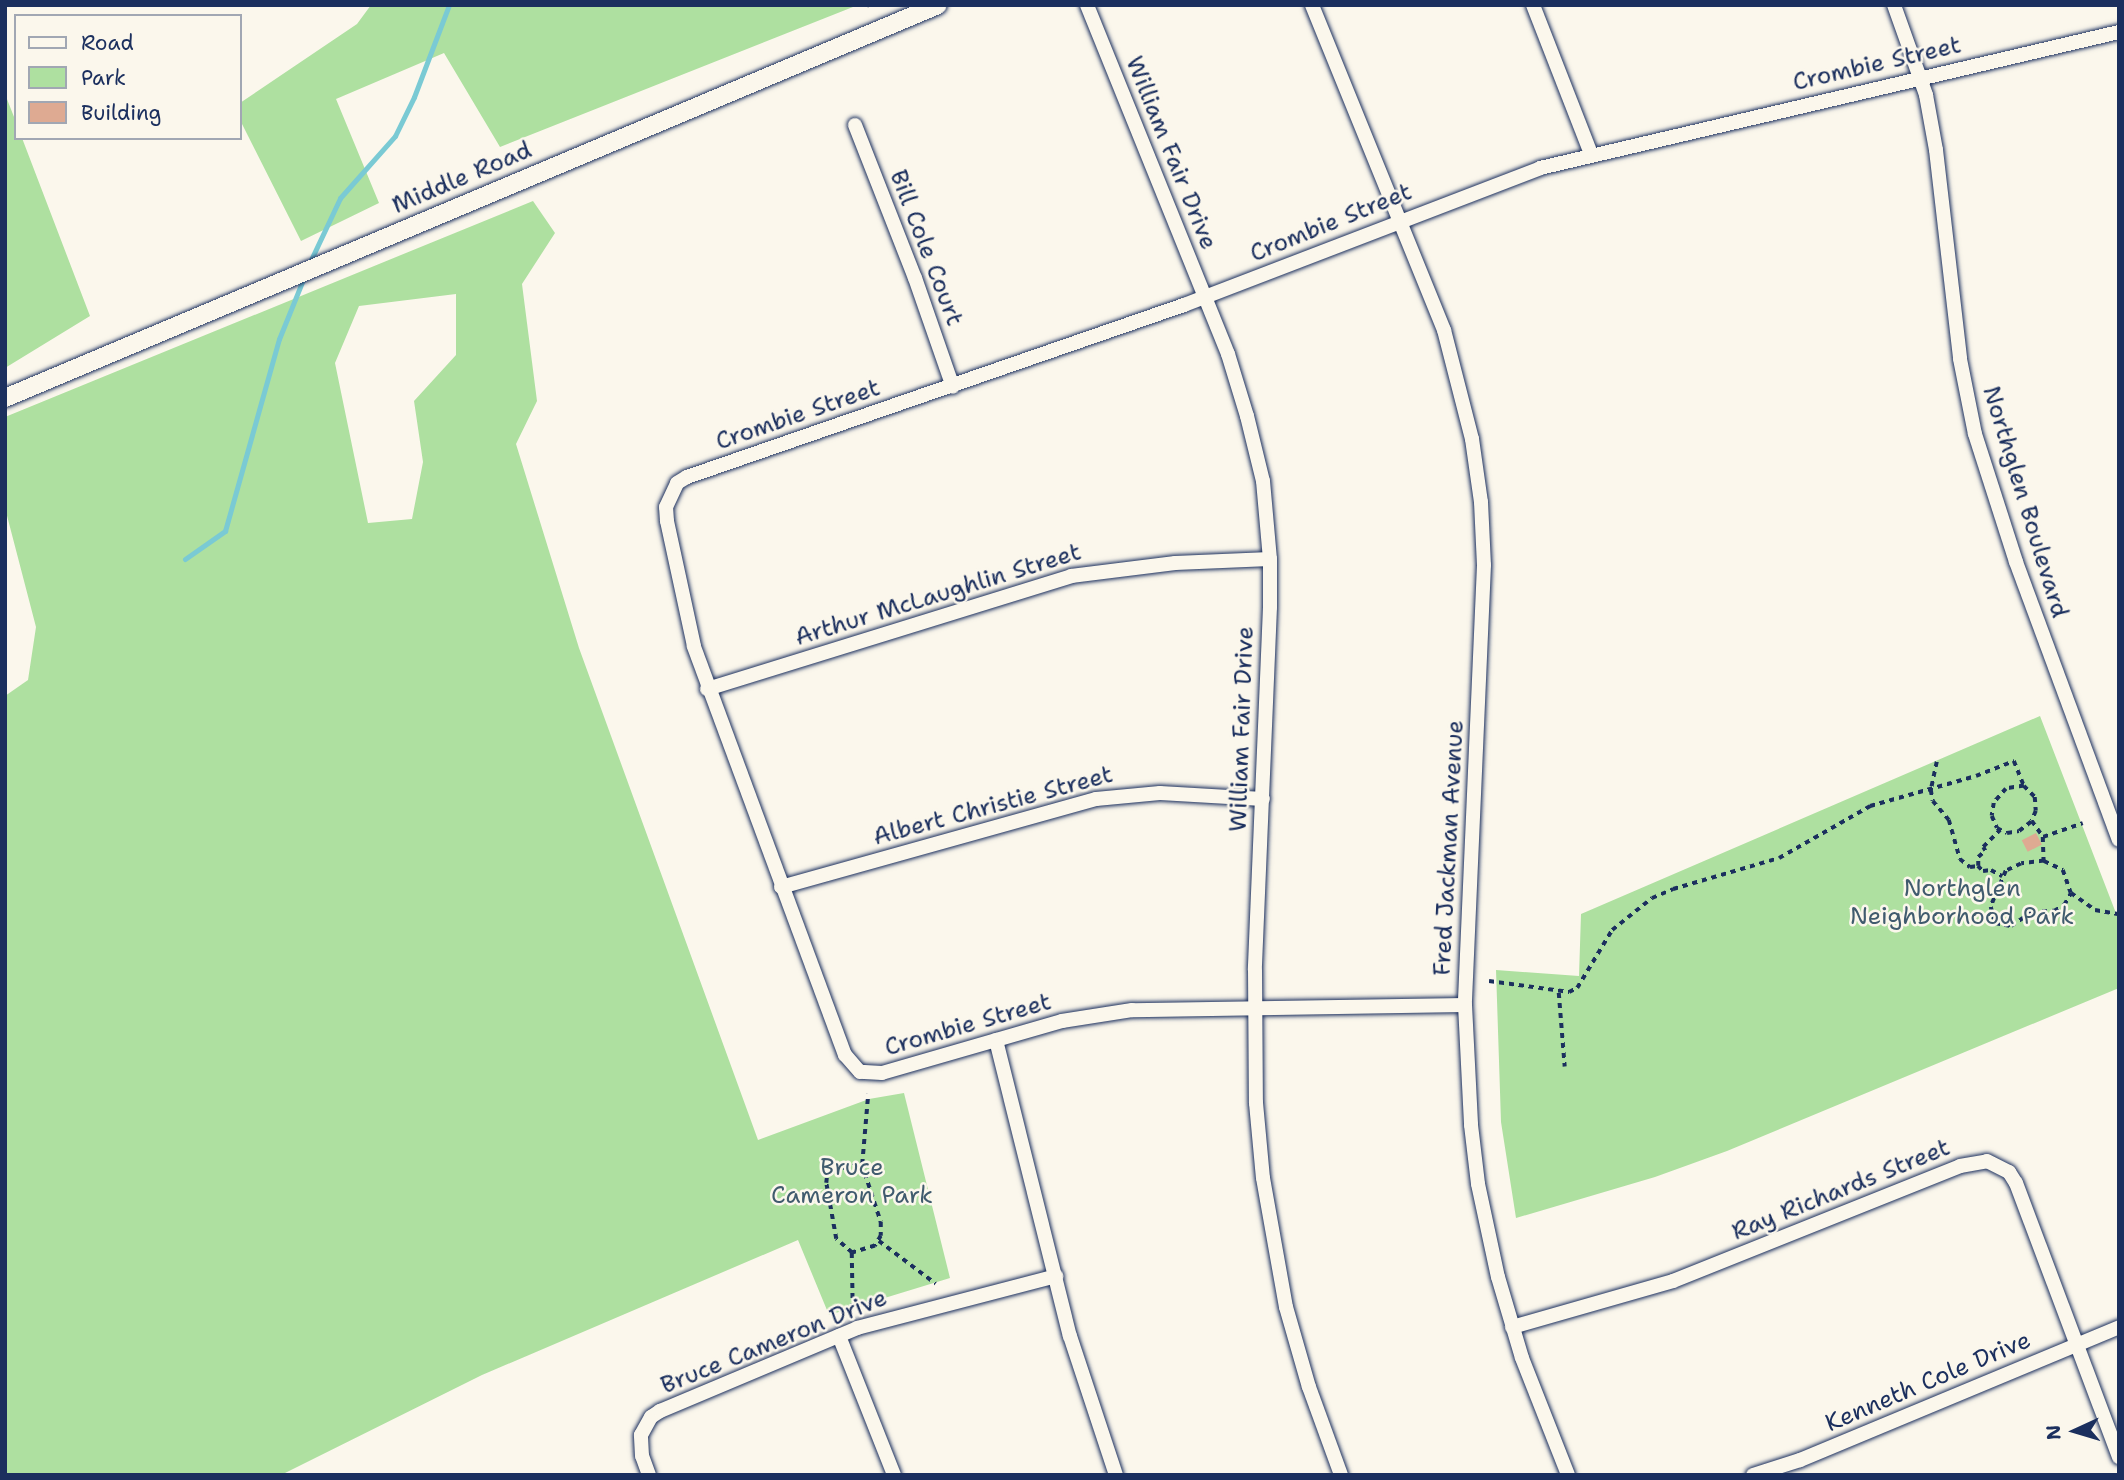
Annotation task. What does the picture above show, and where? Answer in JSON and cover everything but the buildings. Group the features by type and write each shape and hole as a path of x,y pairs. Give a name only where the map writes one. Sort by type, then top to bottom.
{"street":[{"name":"Middle Road","path":"5,398 938,5"},
{"name":"William Fair Drive","path":"1087,5 1228,354 1263,481 1270,559 1255,1006 1256,1103 1273,1242 1290,1320 1341,1475"},
{"name":"Fred Jackman Avenue","path":"1312,5 1444,330 1459,382 1480,502 1482,617 1465,1005 1466,1069 1478,1184 1498,1276 1512,1327 1568,1475"},
{"path":"1534,5 1591,154"},
{"name":"Northglen Boulevard","path":"1894,5 1921,76 1936,150 1959,359 1975,434 2016,562 2114,810 2119,840"},
{"name":"Crombie Street","path":"1465,1005 1176,1007 1107,1013 996,1040 882,1073 860,1072 845,1055 694,646 667,521 666,507 677,484 687,477 953,387 1205,297 1513,176 1591,154 2119,32"},
{"name":"Bill Cole Court","path":"855,125 915,278 953,387"},
{"name":"Arthur McLaughlin Street","path":"708,689 1071,576 1175,563 1270,559"},
{"name":"Albert Christie Street","path":"781,887 1096,799 1160,793 1263,799"},
{"path":"996,1040 1088,1398 1116,1475"},
{"name":"Ray Richards Street","path":"1512,1327 1673,1281 1960,1166 1987,1161 2009,1172 2016,1183 2078,1344"},
{"name":"Bruce Cameron Drive","path":"649,1475 640,1445 651,1417 839,1336 897,1316 1056,1276"},
{"name":"Kenneth Cole Drive","path":"1753,1475 1800,1460 2119,1327"},
{"path":"839,1336 894,1475"},
{"path":"2078,1344 2119,1457"}],"path":[{"path":"1489,981 1559,993 1577,988 1612,930 1652,898 1673,889 1779,858 1870,806 1931,790 2014,761 2024,786 2032,792 2037,805 2032,821 2019,831 2000,830 1983,847 1985,851 1978,858 1978,866 1983,871 1991,870 2002,876"},
{"path":"1937,762 1931,790 1933,801 1949,820 1960,859 1970,867 1978,866"},
{"path":"2000,830 1992,816 1994,803 2006,789 2024,786"},
{"path":"2032,821 2043,837 2044,861"},
{"path":"2043,837 2083,822"},
{"path":"2071,893 2059,908 2032,912 2016,925 2006,927 1995,923 1990,912 2002,876 2021,864 2044,861 2063,870 2071,893 2095,910 2118,914"},
{"path":"1559,993 1565,1067"},
{"path":"852,1253 875,1246 879,1241 881,1222 862,1164 868,1094"},
{"path":"853,1309 852,1253 836,1239 826,1183 827,1175 834,1170 862,1164"},
{"path":"879,1241 936,1284"}],"green space":[{"path":"371,5 858,5 500,147 444,53 336,99 379,203 301,241 242,124 242,102 357,24"},
{"path":"5,94 14,117 14,140 23,140 90,316 5,368"},
{"name":"Bruce Cameron Park","path":"533,201 555,233 522,284 537,401 516,444 579,648 758,1140 869,1099 904,1093 950,1278 829,1315 798,1240 482,1375 281,1475 5,1475 5,696 28,680 36,627 5,508 5,417","holes":["456,294 456,355 414,401 423,462 412,519 368,523 335,363 359,306"]},
{"name":"Northglen Neighborhood Park","path":"2040,716 2119,921 2119,988 1727,1151 1655,1177 1516,1218 1501,1122 1496,970 1579,976 1581,914"}],"waterway":[{"path":"309,264 340,198 395,136 414,97 449,5"},
{"path":"185,559 225,531 279,339 304,277"}]}
